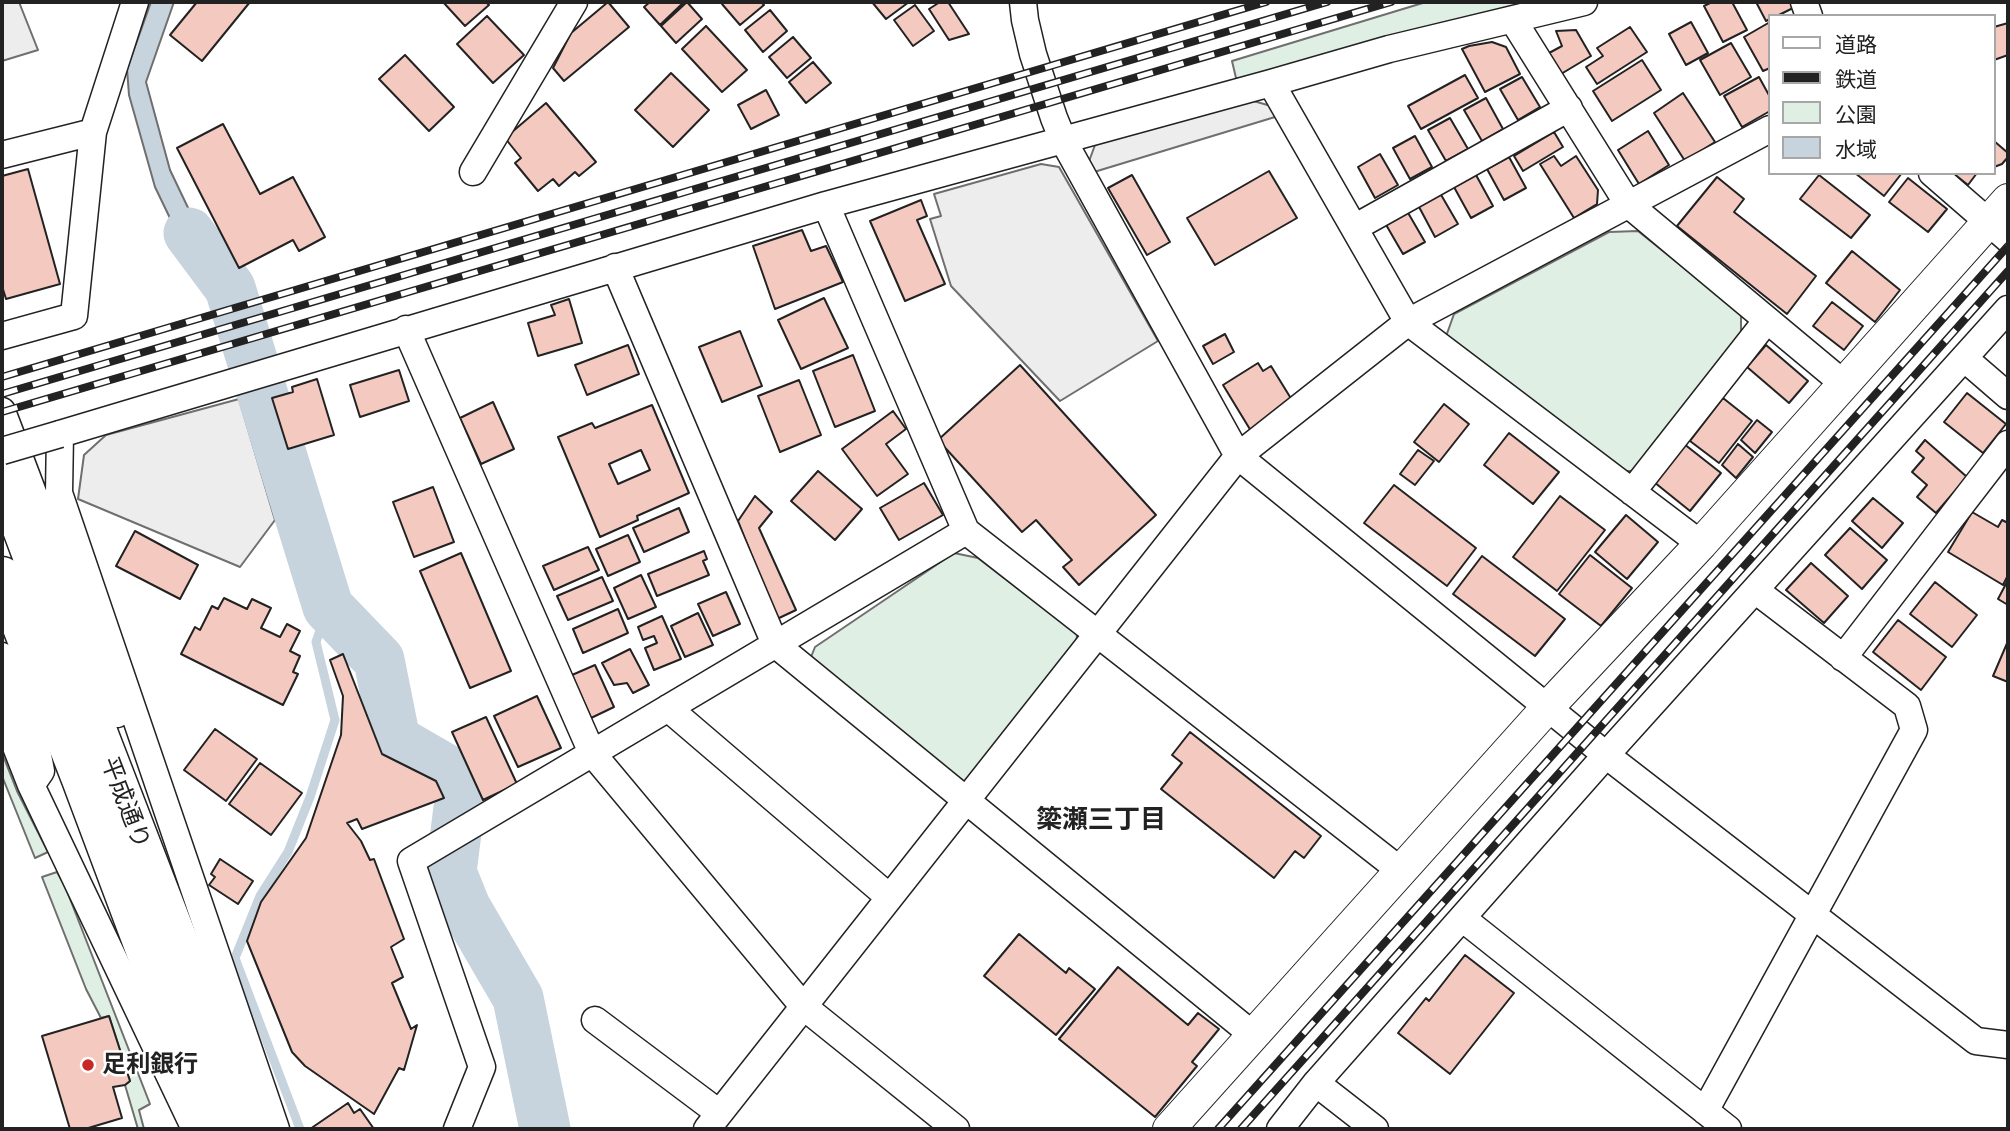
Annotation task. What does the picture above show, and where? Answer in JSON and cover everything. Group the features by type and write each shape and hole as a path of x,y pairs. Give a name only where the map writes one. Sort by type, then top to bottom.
{"main road":[{"name":"平成通り","path":"2,476 251,1129"},
{"name":"平成通り","path":"2,576 212,1129"}],"street":[{"path":"2,336 74,316 93,132 135,2"},
{"path":"473,172 574,2"},
{"path":"1023,2 1033,54 1063,140 1238,456 1606,755 1976,1041 2008,1045"},
{"path":"2,451 826,205 1388,49 1584,2"},
{"path":"1513,20 1628,204 1844,384"},
{"path":"1271,83 1408,322 1701,544"},
{"path":"1354,228 1569,108"},
{"path":"595,1020 713,1121 1238,456 1408,322 1769,130"},
{"path":"2,155 93,132"},
{"path":"1169,1129 1547,708 1701,544 1844,384 2002,220 1935,175"},
{"path":"826,205 966,531 1401,871"},
{"path":"615,267 775,644 1253,1035"},
{"path":"1280,1129 1316,1083 1606,755 2008,309"},
{"path":"1632,492 1767,320"},
{"path":"406,329 593,753 803,1006 956,1129"},
{"path":"1964,358 2008,396"},
{"path":"2,411 121,725 147,750"},
{"path":"60,434 59,493 276,1129"},
{"path":"1843,658 2008,444"},
{"path":"457,1129 482,1067 411,861 966,531"},
{"path":"1705,1111 1914,730 1907,706 1755,590"},
{"path":"2,656 36,745 41,771 31,785"},
{"path":"668,708 889,897"},
{"path":"2,711 31,785 195,1129"},
{"path":"80,779 195,1129"},
{"path":"1462,918 1728,1129"},
{"path":"1316,1083 1375,1129"}],"green space":[{"path":"1426,2 1546,2 1251,81 1236,78 1232,61"},
{"path":"1638,231 1741,313 1741,334 1635,471 1617,471 1444,342 1454,314 1609,232"},
{"path":"954,553 978,558 1077,634 1076,653 971,782 955,783 809,662 815,647"},
{"path":"2,753 17,791 48,852 35,858 2,776"},
{"path":"57,872 65,886 150,1104 139,1110 144,1129 138,1129 125,1085 130,1081 109,1016 101,1018 86,989 42,877"}],"shaded area":[{"path":"2,2 19,2 38,50 2,61"},
{"path":"1250,100 1271,106 1275,117 1094,172 1088,164 1095,145"},
{"path":"1041,164 1059,167 1158,341 1060,401 951,286 930,219 941,216 934,194"},
{"path":"239,399 275,520 240,567 78,499 84,455 106,435"}],"water":[{"path":"151,2 174,2 146,82 170,170 191,214 236,286 214,293 181,241 155,187 129,95 127,69"}],"building":[{"path":"197,2 250,2 202,61 170,35"},
{"path":"443,2 486,2 489,5 465,26"},
{"path":"608,2 629,27 564,81 553,68 571,33"},
{"path":"650,2 684,2 660,25 644,7"},
{"path":"687,2 702,19 676,43 661,26"},
{"path":"761,2 764,5 740,25 722,4"},
{"path":"872,2 909,2 886,19"},
{"path":"940,2 948,2 969,34 949,40 929,9"},
{"path":"1712,2 1732,2 1747,30 1723,42 1704,6"},
{"path":"1756,2 1795,2 1797,6 1781,14 1769,14 1769,20 1766,21"},
{"path":"915,5 934,31 913,46 894,20"},
{"path":"770,10 787,31 763,52 745,30"},
{"path":"487,16 524,55 493,83 457,44"},
{"path":"1691,22 1708,53 1686,65 1669,34"},
{"path":"1769,23 1769,68 1763,71 1744,37"},
{"path":"2008,23 2008,55 1996,59 1996,26"},
{"path":"706,26 747,70 722,92 682,49"},
{"path":"1630,27 1647,52 1597,84 1586,67 1603,56 1597,48"},
{"path":"1576,30 1591,56 1561,74 1549,53 1562,46 1556,31"},
{"path":"793,37 811,58 787,78 769,57"},
{"path":"1492,42 1506,47 1520,74 1485,92 1462,49"},
{"path":"1731,43 1751,77 1720,95 1700,60"},
{"path":"405,55 454,107 429,131 379,79"},
{"path":"1642,60 1661,90 1612,121 1593,91"},
{"path":"813,62 831,83 806,103 789,82"},
{"path":"671,73 709,110 673,147 635,110"},
{"path":"1465,75 1478,98 1421,129 1408,106"},
{"path":"1522,77 1540,107 1518,120 1500,89"},
{"path":"1759,77 1769,95 1769,112 1742,127 1724,96"},
{"path":"766,90 779,115 751,129 738,105"},
{"path":"1683,93 1715,142 1685,161 1654,113"},
{"path":"1486,98 1503,129 1482,141 1464,110"},
{"path":"546,103 596,162 579,176 575,172 559,186 553,179 538,191 515,163 521,158 505,138"},
{"path":"1450,118 1468,149 1446,161 1428,130"},
{"path":"223,124 260,194 293,177 325,237 299,251 293,240 239,268 177,148"},
{"path":"1648,131 1669,165 1639,184 1618,150"},
{"path":"1554,132 1563,147 1523,171 1514,156"},
{"path":"1415,136 1432,167 1410,179 1393,148"},
{"path":"1996,143 2008,153 2002,164 1996,166"},
{"path":"1380,154 1398,185 1375,198 1358,167"},
{"path":"1554,156 1561,166 1576,156 1598,190 1597,204 1574,218 1540,164"},
{"path":"1509,157 1526,188 1504,200 1487,169"},
{"path":"28,169 60,284 6,299 2,286 2,176"},
{"path":"1269,171 1297,218 1215,265 1187,218"},
{"path":"1132,175 1170,242 1147,255 1108,188"},
{"path":"1476,175 1493,206 1471,218 1454,187"},
{"path":"1819,175 1870,215 1851,238 1800,199"},
{"path":"1858,175 1900,175 1884,196"},
{"path":"1956,175 1976,175 1968,185"},
{"path":"1717,177 1744,199 1734,212 1816,276 1787,314 1677,226"},
{"path":"1908,178 1947,209 1928,232 1889,202"},
{"path":"1440,193 1458,224 1435,237 1418,205"},
{"path":"921,200 927,216 917,220 945,284 905,301 870,221"},
{"path":"1407,211 1425,242 1403,254 1385,223"},
{"path":"802,230 811,251 826,246 843,282 775,309 753,246"},
{"path":"1852,251 1900,290 1875,322 1826,283"},
{"path":"824,298 848,348 801,369 778,320"},
{"path":"569,299 582,343 538,356 528,323 555,315 551,305"},
{"path":"1832,302 1863,326 1844,350 1813,326"},
{"path":"740,331 762,386 722,402 699,347"},
{"path":"1225,334 1234,352 1213,364 1203,346"},
{"path":"628,345 639,374 587,395 575,365"},
{"path":"1766,345 1808,381 1789,403 1747,367"},
{"path":"853,355 875,411 835,427 813,371"},
{"path":"1258,363 1263,371 1271,366 1295,405 1251,431 1223,385"},
{"path":"1020,365 1156,515 1079,585 1063,567 1072,560 1036,520 1022,532 938,440"},
{"path":"399,370 409,401 360,417 350,385"},
{"path":"317,379 334,435 288,449 272,398 293,392 292,387"},
{"path":"799,380 821,435 780,452 758,396"},
{"path":"1967,393 2006,424 1983,453 1944,422"},
{"path":"1723,398 1752,421 1719,463 1690,441"},
{"path":"493,402 514,449 481,464 460,418"},
{"path":"1444,404 1469,424 1439,462 1414,442"},
{"path":"652,405 689,493 637,516 638,520 600,537 558,437 592,423 595,428","holes":["641,450 650,470 618,484 609,464"]},
{"path":"893,411 906,429 886,444 908,474 877,496 842,449"},
{"path":"1757,420 1772,432 1755,453 1741,440"},
{"path":"1509,433 1559,472 1533,504 1484,465"},
{"path":"1679,440 1721,473 1690,511 1649,478"},
{"path":"1925,440 1967,477 1936,513 1917,497 1927,485 1912,472 1924,458 1916,451"},
{"path":"1738,444 1753,457 1736,478 1722,465"},
{"path":"1418,450 1434,461 1415,485 1400,474"},
{"path":"818,471 862,509 835,540 791,501"},
{"path":"924,483 943,515 899,540 880,508"},
{"path":"1394,485 1476,548 1447,586 1364,523"},
{"path":"433,487 454,542 414,557 393,502"},
{"path":"755,496 772,512 759,528 796,610 777,619 738,521"},
{"path":"1560,496 1605,530 1557,591 1513,557"},
{"path":"1873,498 1903,523 1882,548 1852,521"},
{"path":"679,508 689,532 644,552 633,528"},
{"path":"1972,512 1998,527 2002,520 2008,523 2008,575 2003,585 1948,552"},
{"path":"1626,515 1658,542 1627,579 1595,552"},
{"path":"1850,528 1887,560 1862,589 1825,555"},
{"path":"135,531 198,565 180,599 116,566"},
{"path":"628,535 640,562 608,576 596,549"},
{"path":"588,547 599,570 554,590 543,566"},
{"path":"704,551 707,559 703,561 709,575 657,596 648,574"},
{"path":"461,553 511,671 470,688 420,571"},
{"path":"1590,555 1632,588 1601,626 1559,594"},
{"path":"1482,556 1565,619 1535,656 1453,594"},
{"path":"1811,563 1848,596 1824,623 1786,590"},
{"path":"641,575 656,607 628,619 614,588"},
{"path":"602,577 613,601 568,620 557,596"},
{"path":"2008,580 2008,605 1998,599"},
{"path":"1935,582 1977,615 1952,647 1910,614"},
{"path":"726,592 740,624 713,636 698,604"},
{"path":"224,598 247,609 252,599 271,608 261,628 280,637 287,624 300,631 290,651 300,656 293,672 298,674 283,705 181,654 195,627 200,630 212,606 218,609"},
{"path":"618,609 628,633 583,653 573,629"},
{"path":"698,613 713,645 685,657 671,626"},
{"path":"662,616 681,659 654,670 645,648 657,643 654,636 643,640 638,627"},
{"path":"1898,620 1946,657 1921,690 1873,652"},
{"path":"2008,641 2008,682 1993,676"},
{"path":"630,649 649,685 633,693 627,683 614,685 602,663"},
{"path":"343,654 382,754 436,781 444,798 362,829 357,819 347,823 361,841 370,860 374,859 404,939 391,947 403,977 392,983 411,1029 417,1025 404,1070 399,1068 374,1114 305,1066 292,1052 247,941 261,902 306,838 341,735 343,696 330,660"},
{"path":"595,665 614,707 591,718 572,675"},
{"path":"537,696 561,748 518,767 494,716"},
{"path":"486,717 517,784 483,800 452,732"},
{"path":"215,729 257,759 226,801 184,770"},
{"path":"1190,732 1321,836 1304,858 1295,851 1274,878 1161,789 1182,763 1172,755"},
{"path":"260,763 302,793 271,835 229,804"},
{"path":"220,859 253,881 238,904 209,885 215,877 211,874"},
{"path":"1019,934 1066,973 1069,968 1095,989 1056,1035 984,976"},
{"path":"1465,955 1514,993 1450,1074 1398,1033 1426,998 1429,1001"},
{"path":"1118,967 1188,1025 1198,1013 1219,1029 1192,1062 1197,1066 1155,1117 1059,1039"},
{"name":"足利銀行","path":"109,1016 130,1081 125,1085 113,1087 122,1118 85,1129 70,1129 42,1036"},
{"path":"348,1103 354,1113 360,1109 374,1129 310,1129"}],"waterway":[{"path":"189,233 230,288 328,607 379,660 395,740 447,770 461,792 451,872 465,907 518,998 545,1129"},
{"path":"300,1129 235,958 260,896 288,852 310,797 335,720 316,642 328,607"}],"railway":[{"path":"2,377 1266,2"},
{"path":"2,394 1327,2"},
{"path":"2,412 1391,2"},
{"path":"1218,1129 2008,246"},
{"path":"1241,1129 2008,271"}],"place":[{"name":"足利銀行","path":"88,1065"}],"district":[{"name":"簗瀬三丁目","path":"1101,820"}]}
